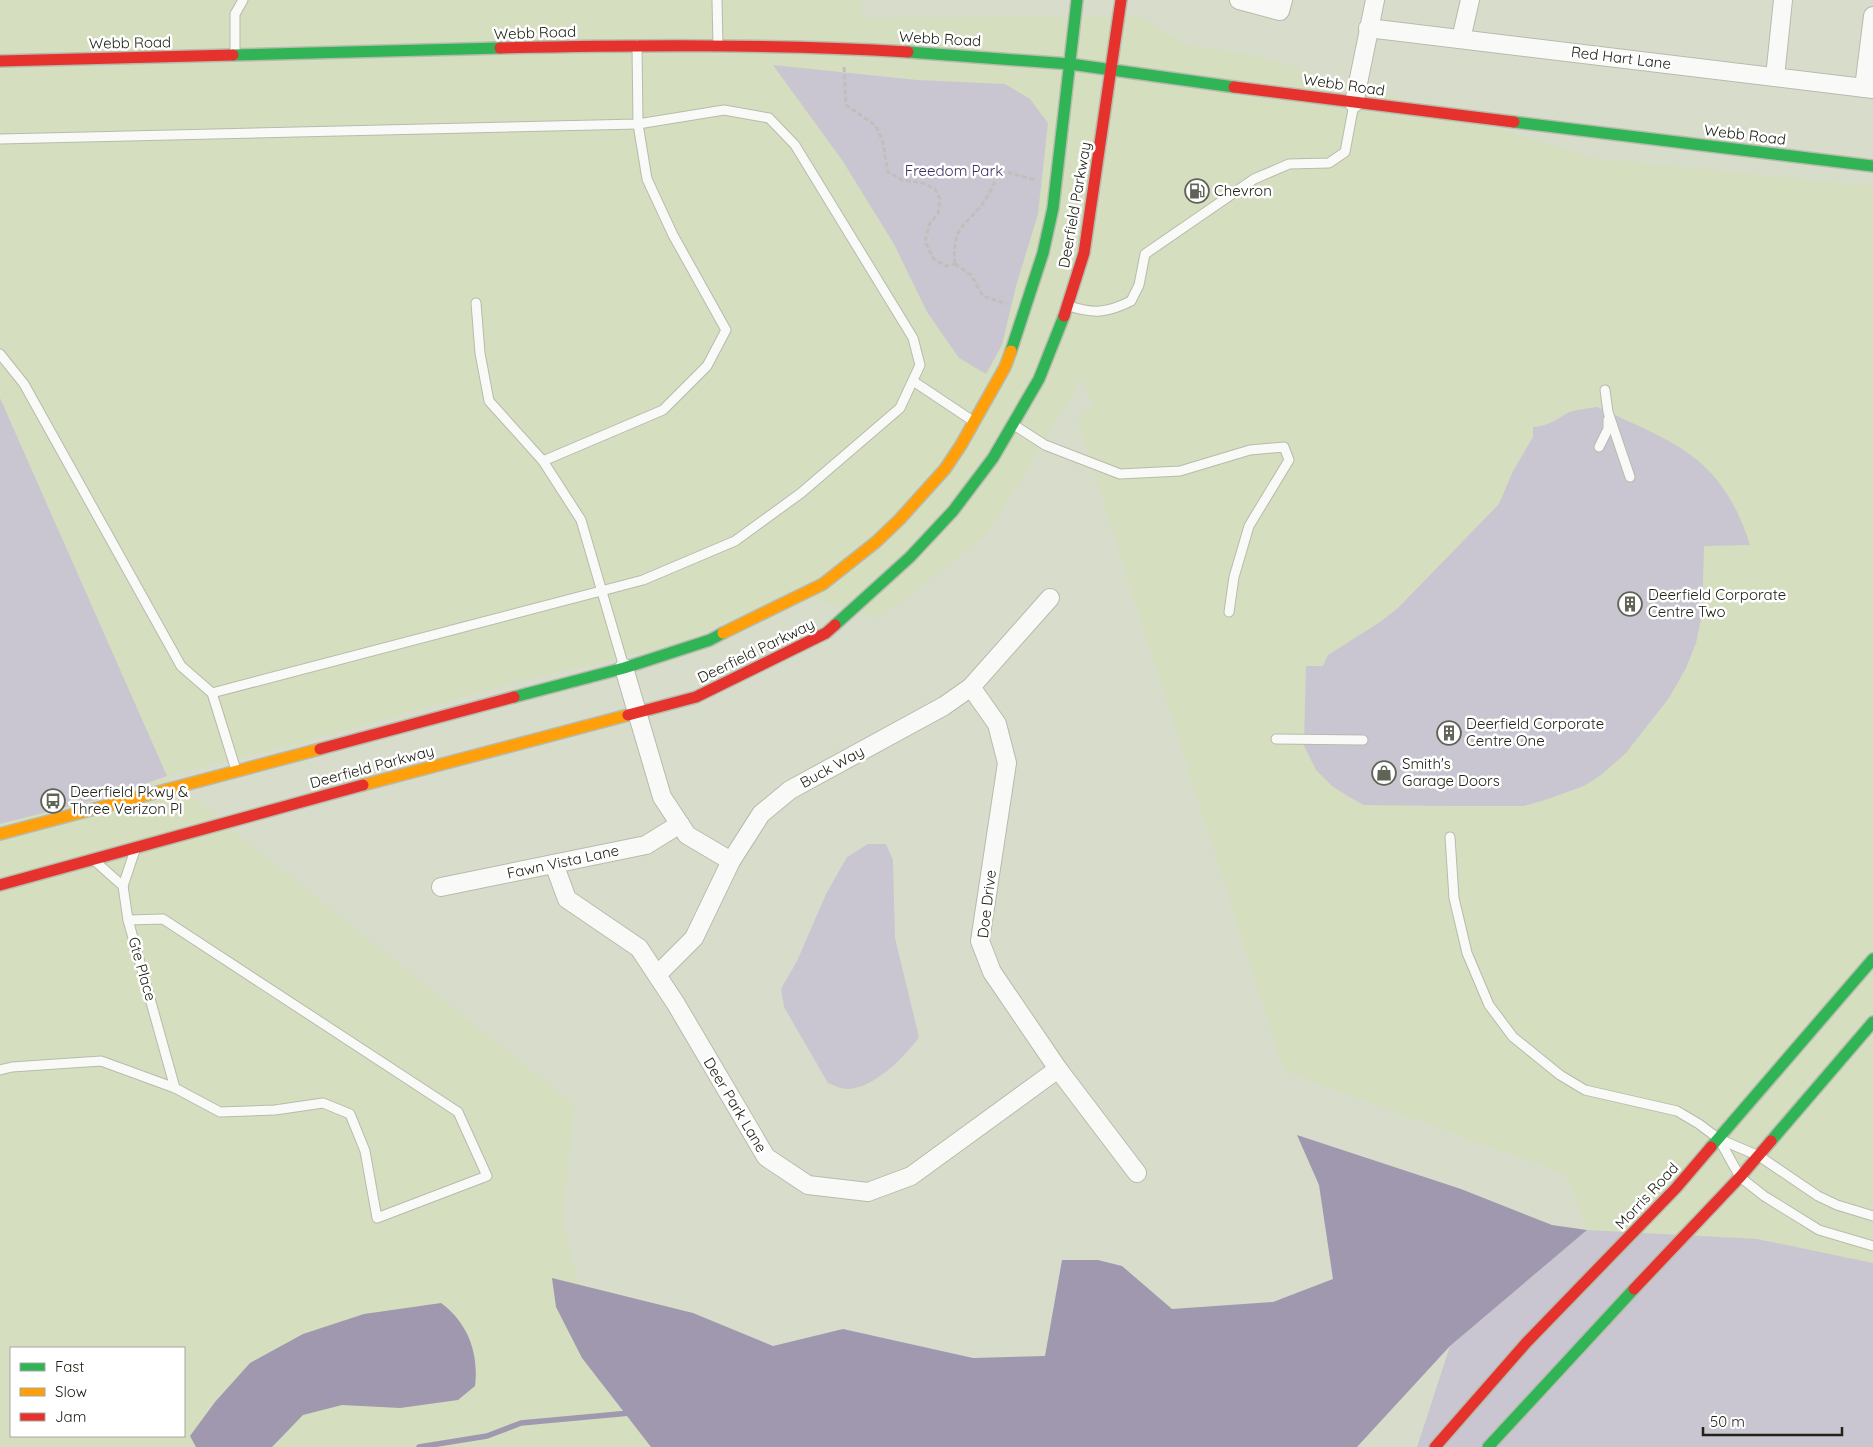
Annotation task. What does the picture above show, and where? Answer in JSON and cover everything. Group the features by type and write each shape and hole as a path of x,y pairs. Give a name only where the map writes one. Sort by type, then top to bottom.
{"main road":[{"name":"Deerfield Parkway","path":"0,834 624,668 710,640 823,584 876,542 918,500 945,469 976,422 1004,367 1026,310 1050,225 1077,0"},
{"name":"Deerfield Parkway","path":"0,885 319,797 696,697 826,633 910,556 953,511 1014,425 1043,372 1068,306 1084,253 1094,204 1120,0"},
{"name":"Webb Road","path":"0,62 637,45 842,48 1012,58 1070,64 1354,103 1873,166"},
{"name":"Morris Road","path":"1435,1447 1526,1344 1676,1188 1873,959"},
{"path":"1488,1447 1554,1373 1740,1177 1873,1022"}],"street":[{"path":"1240,0 1280,11 1283,0"},
{"path":"1354,103 1368,28 1376,0"},
{"path":"1461,39 1470,0"},
{"path":"1774,77 1783,0"},
{"path":"1869,89 1873,16"},
{"name":"Red Hart Lane","path":"1368,28 1869,89"},
{"name":"Buck Way","path":"657,975 694,938 731,861 760,814 790,790 944,706 971,687 1050,598"},
{"path":"624,668 662,797 687,835 731,861"},
{"name":"Doe Drive","path":"971,687 997,724 1007,763 980,941 992,972 1058,1069 1137,1173"},
{"name":"Fawn Vista Lane","path":"441,887 646,845 680,824"},
{"name":"Deer Park Lane","path":"554,864 567,899 639,948 766,1157 808,1185 868,1192 911,1176 1058,1069"}],"lane":[{"path":"235,56 234,14 243,0"},
{"path":"717,0 718,46"},
{"path":"543,461 663,410 707,366 726,330 673,235 647,179 638,124 637,45"},
{"path":"1068,306 1088,312 1104,311 1131,301 1139,284 1145,254 1203,213 1254,179 1289,164 1329,163 1346,152 1354,103"},
{"path":"0,139 638,124 724,110 769,118 795,145 913,338 920,365 900,408 801,493 735,542 643,580 212,693"},
{"path":"476,303 480,353 489,401 543,461 581,520 624,668"},
{"path":"0,354 24,384 181,666 212,693 236,770"},
{"path":"913,381 976,422"},
{"path":"1600,447 1608,429 1605,390"},
{"path":"1608,412 1630,477"},
{"path":"1014,425 1045,445 1120,474 1180,471 1250,450 1284,448 1289,460 1249,526 1234,577 1229,612"},
{"path":"1276,739 1363,740"},
{"path":"1450,837 1454,898 1467,953 1489,1004 1513,1037 1560,1075 1585,1090 1677,1111 1719,1139 1759,1156 1818,1196 1837,1205 1873,1216"},
{"path":"94,860 123,886 135,849"},
{"name":"Gte Place","path":"123,886 128,920 175,1088"},
{"path":"0,1070 12,1067 101,1061 175,1088 220,1112 275,1110 323,1103 350,1114 364,1151 377,1218 486,1176 458,1112 163,919 128,920"},
{"path":"1719,1139 1740,1177 1764,1196 1803,1222 1836,1236 1873,1246"}],"path":[{"path":"842,48 846,105 875,125 882,139 888,172 902,180 923,182 935,189 940,199 938,214 930,223 925,241 932,258 945,266 955,264 971,275 983,296 1026,310"},
{"path":"955,264 953,245 961,224 982,205 998,174 1007,172 1056,187"}],"shaded area":[{"path":"0,0 862,0 863,18 1137,16 1186,44 1254,55 1595,158 1873,186 1873,1263 1757,1239 1587,1230 1567,1175 1284,1071 1077,419 1093,407 1083,377 987,534 878,619 795,592 673,645 516,682 325,736 167,776 0,398"},
{"path":"167,777 575,1106 562,1218 607,1392 651,1447 0,1447 0,824 107,797"},
{"path":"1297,1135 1461,1189 1552,1225 1587,1230 1450,1346 1357,1447 651,1447 582,1358 556,1307 552,1278 693,1313 773,1346 843,1329 973,1358 1045,1356 1062,1260 1098,1260 1122,1266 1172,1309 1273,1302 1333,1279 1319,1185"},
{"path":"441,1303 465,1329 470,1340 475,1362 475,1386 458,1400 400,1408 342,1405 303,1415 272,1447 196,1447 190,1436 215,1402 250,1363 303,1334 364,1314"}],"green space":[{"name":"Freedom Park","path":"773,65 917,80 1005,84 1030,99 1048,123 1038,214 1016,286 1002,345 986,374 959,358 927,312 894,244 842,160"},
{"path":"0,398 167,776 107,797 0,824"},
{"path":"1597,407 1672,443 1692,456 1710,472 1725,491 1739,515 1750,545 1704,546 1702,614 1696,643 1686,668 1669,698 1626,753 1601,775 1584,786 1524,806 1364,805 1332,786 1316,770 1304,746 1306,666 1323,666 1328,655 1380,622 1398,608 1499,504 1513,471 1533,437 1533,427 1554,421 1573,411"},
{"path":"868,844 886,844 893,860 895,938 919,1037 906,1054 878,1078 857,1088 845,1089 828,1083 784,1007 781,989 797,961 826,894 847,857"},
{"path":"1587,1230 1757,1239 1873,1263 1873,1447 1417,1447 1450,1346"}],"waterway":[{"path":"419,1447 487,1436 521,1423 630,1413"}],"traffic: fast":[{"path":"1011,351 1043,253 1053,208 1077,0"},
{"path":"233,55 500,48"},
{"path":"908,52 1070,64 1234,87"},
{"path":"1514,122 1873,166"},
{"path":"835,625 910,557 953,511 993,458 1039,379 1064,316"},
{"path":"514,697 624,668 710,640 723,633"},
{"path":"1711,1147 1873,959"},
{"path":"1771,1141 1873,1022"},
{"path":"1488,1447 1634,1289"}],"traffic: slow":[{"path":"723,633 823,584 876,542 900,519 945,469 961,445 1005,367 1011,351"},
{"path":"363,785 628,715"},
{"path":"0,834 320,749"}],"traffic: jam":[{"path":"1064,316 1084,253 1121,0"},
{"path":"500,48 704,46 908,52"},
{"path":"0,61 233,55"},
{"path":"1234,87 1514,122"},
{"path":"628,715 696,697 826,633 835,625"},
{"path":"320,749 514,697"},
{"path":"0,885 363,785"},
{"path":"1634,1289 1740,1177 1771,1141"},
{"path":"1435,1447 1526,1343 1676,1188 1711,1147"}],"place":[{"name":"Chevron","path":"1197,191"},
{"name":"Deerfield Corporate Centre Two","path":"1630,604"},
{"name":"Deerfield Corporate Centre One","path":"1449,733"},
{"name":"Smith's Garage Doors","path":"1384,773"},
{"name":"Deerfield Pkwy & Three Verizon Pl","path":"53,801"}]}
